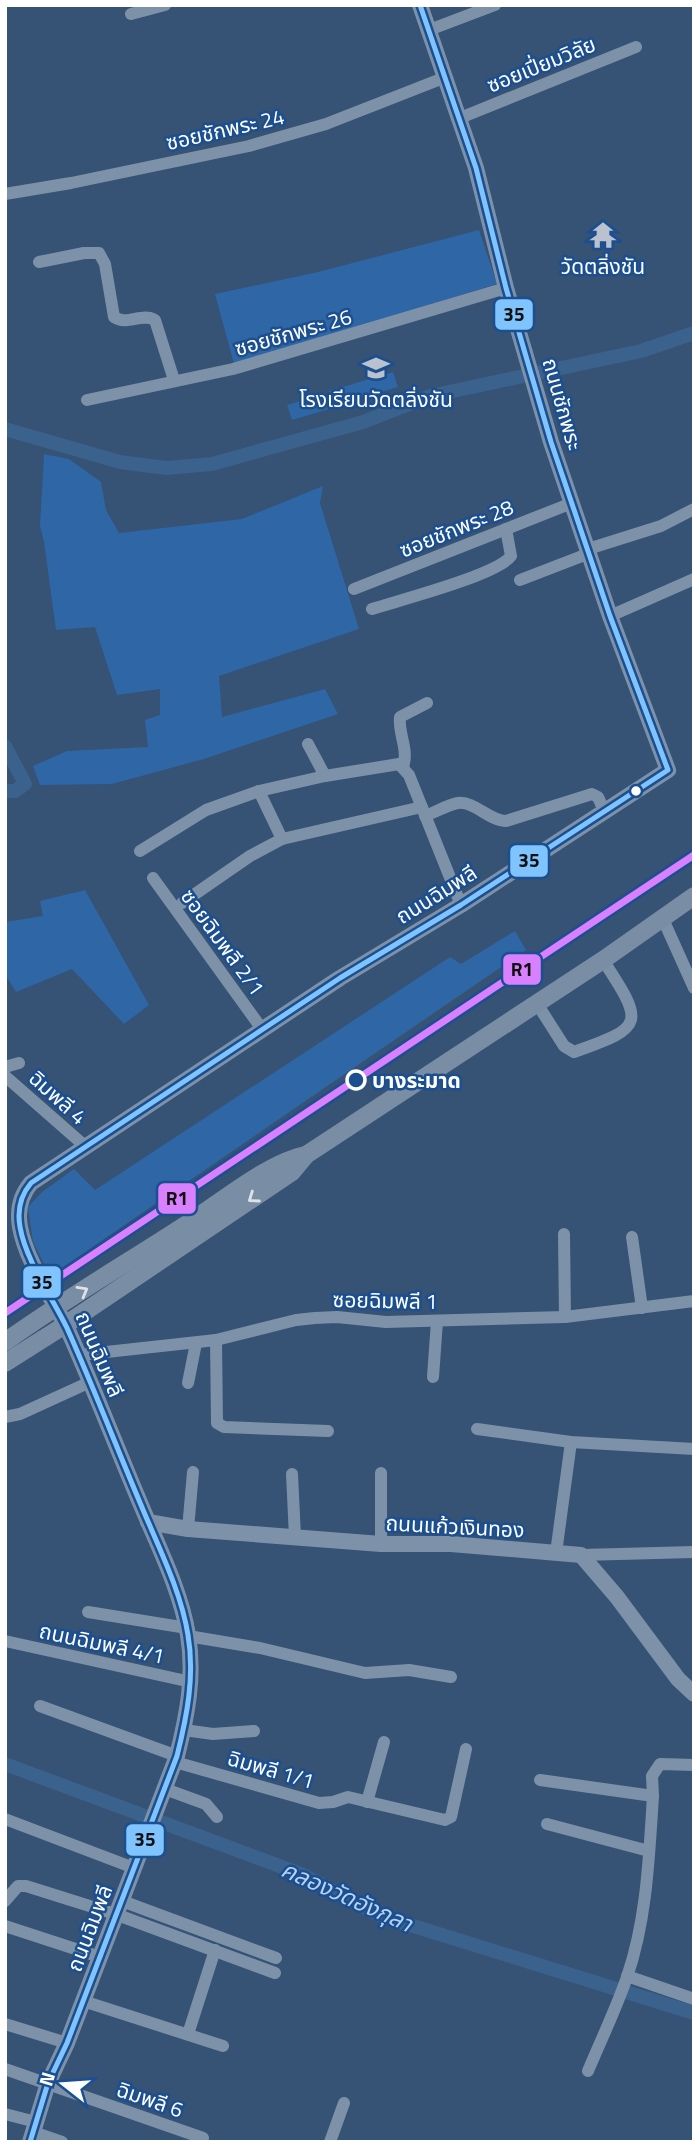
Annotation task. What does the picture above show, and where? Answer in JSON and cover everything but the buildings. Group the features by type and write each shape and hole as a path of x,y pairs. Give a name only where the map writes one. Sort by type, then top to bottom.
{"main road":[{"path":"5,1363 292,1172 306,1155 603,960 694,896"},
{"path":"5,1342 56,1306 101,1280 262,1175 293,1157 306,1155"}],"street":[{"path":"131,14 165,5"},
{"name":"ถนนชักพระ","path":"420,5 477,169 506,288 572,503 610,616 668,770"},
{"path":"429,30 495,5"},
{"name":"ซอยเปี่ยมวิลัย","path":"460,118 635,47"},
{"name":"ซอยชักพระ 24","path":"5,194 249,146 326,124 446,77"},
{"path":"39,262 91,252 102,255 114,317 123,321 148,317 155,320 174,380"},
{"name":"ซอยชักพระ 26","path":"87,400 233,369 506,288"},
{"name":"ซอยชักพระ 28","path":"354,589 572,503"},
{"path":"520,580 589,551 661,526 694,509"},
{"path":"372,609 506,562 511,556 506,529"},
{"path":"610,616 694,579"},
{"path":"406,771 406,751 400,717 427,703"},
{"path":"308,744 325,776"},
{"path":"140,851 206,810 259,791 325,776 399,764 406,771 424,811 461,905"},
{"name":"ถนนฉิมพลี","path":"33,2132 48,2083 67,2043 176,1759 184,1730 191,1682 188,1632 148,1522 79,1355 20,1228 18,1210 23,1193 31,1182 262,1029 461,905 668,770"},
{"path":"259,791 282,839"},
{"path":"183,903 225,871 282,839 459,803 499,821 506,821 592,794 598,797 605,813"},
{"name":"ซอยฉิมพลี 2/1","path":"153,878 262,1029"},
{"path":"662,917 694,988"},
{"path":"536,1002 564,1046 574,1052 611,1039 626,1029 632,1016 629,1003 603,960"},
{"path":"5,1067 19,1063"},
{"name":"ฉิมพลี 4","path":"5,1076 86,1147"},
{"path":"564,1234 565,1317"},
{"path":"632,1237 642,1308"},
{"name":"ซอยฉิมพลี 1","path":"79,1355 216,1340 296,1320 315,1318 337,1317 386,1322 565,1317 694,1301"},
{"path":"433,1377 437,1321"},
{"path":"216,1340 217,1423 224,1427 328,1431"},
{"path":"188,1384 196,1343"},
{"path":"5,1417 20,1414 90,1382"},
{"path":"477,1429 571,1442 694,1449"},
{"path":"556,1553 571,1442"},
{"path":"188,1528 193,1472"},
{"path":"381,1544 382,1473"},
{"path":"292,1474 295,1537"},
{"name":"ถนนแก้วเงินทอง","path":"148,1522 188,1528 381,1544 451,1544 581,1555"},
{"path":"581,1555 694,1552"},
{"path":"581,1555 617,1597 678,1679 694,1695"},
{"path":"88,1612 365,1673 409,1670 451,1676"},
{"name":"ถนนฉิมพลี 4/1","path":"5,1641 191,1682"},
{"name":"ฉิมพลี 1/1","path":"40,1706 176,1759 319,1802 332,1802 348,1797 443,1820 449,1818 466,1749"},
{"path":"184,1730 213,1734 254,1731"},
{"path":"367,1802 384,1742"},
{"path":"588,2071 623,1985 641,1920 649,1851 652,1776 660,1764 694,1765"},
{"path":"540,1780 653,1796"},
{"path":"165,1789 206,1804 217,1817"},
{"path":"5,1819 134,1868"},
{"path":"547,1824 649,1851"},
{"path":"5,1901 18,1886 26,1886 118,1908 276,1958"},
{"path":"118,1908 215,1951 275,1973"},
{"path":"5,1926 100,1957"},
{"path":"188,2034 215,1951"},
{"path":"623,1985 694,1999"},
{"path":"83,2001 223,2046"},
{"path":"5,2024 67,2043"},
{"name":"ฉิมพลี 6","path":"5,2069 203,2138"},
{"path":"330,2142 344,2103"},
{"path":"5,2114 33,2132 62,2142"}],"shaded area":[{"path":"479,230 497,284 234,364 215,294 318,272"},
{"path":"393,372 398,387 333,406 329,391"},
{"path":"325,393 329,409 292,420 287,405"},
{"path":"44,454 69,459 101,482 106,510 119,533 242,519 323,486 320,503 359,629 219,676 222,717 325,689 338,714 204,759 112,784 40,785 33,766 67,751 148,747 145,720 160,715 160,689 117,695 95,627 56,630 40,526"},
{"path":"85,890 149,1005 124,1024 72,969 16,992 5,974 5,922 43,916 40,901"},
{"path":"515,931 526,950 50,1276 33,1242 28,1207 42,1192 74,1169 95,1190 450,957 461,964"}],"waterway":[{"path":"5,429 120,462 166,468 212,464 363,422 430,396 641,351 694,333"},
{"path":"5,746 25,784 15,791 5,791"},
{"name":"คลองวัดอังกุลา","path":"5,1764 301,1874 381,1916 694,2013"}],"transit line":[{"name":"35","path":"30,2142 48,2083 67,2043 177,1756 187,1711 191,1666 185,1618 168,1569 67,1328 23,1240 19,1215 24,1193 31,1183 340,978 461,905 668,770 610,616 551,442 506,288 476,168 420,5"},
{"name":"R1","path":"5,1313 694,855"}],"place":[{"name":"วัดตลิ่งชัน","path":"603,235"},
{"name":"โรงเรียนวัดตลิ่งชัน","path":"376,368"},
{"name":"บางระมาด","path":"356,1080"}]}
